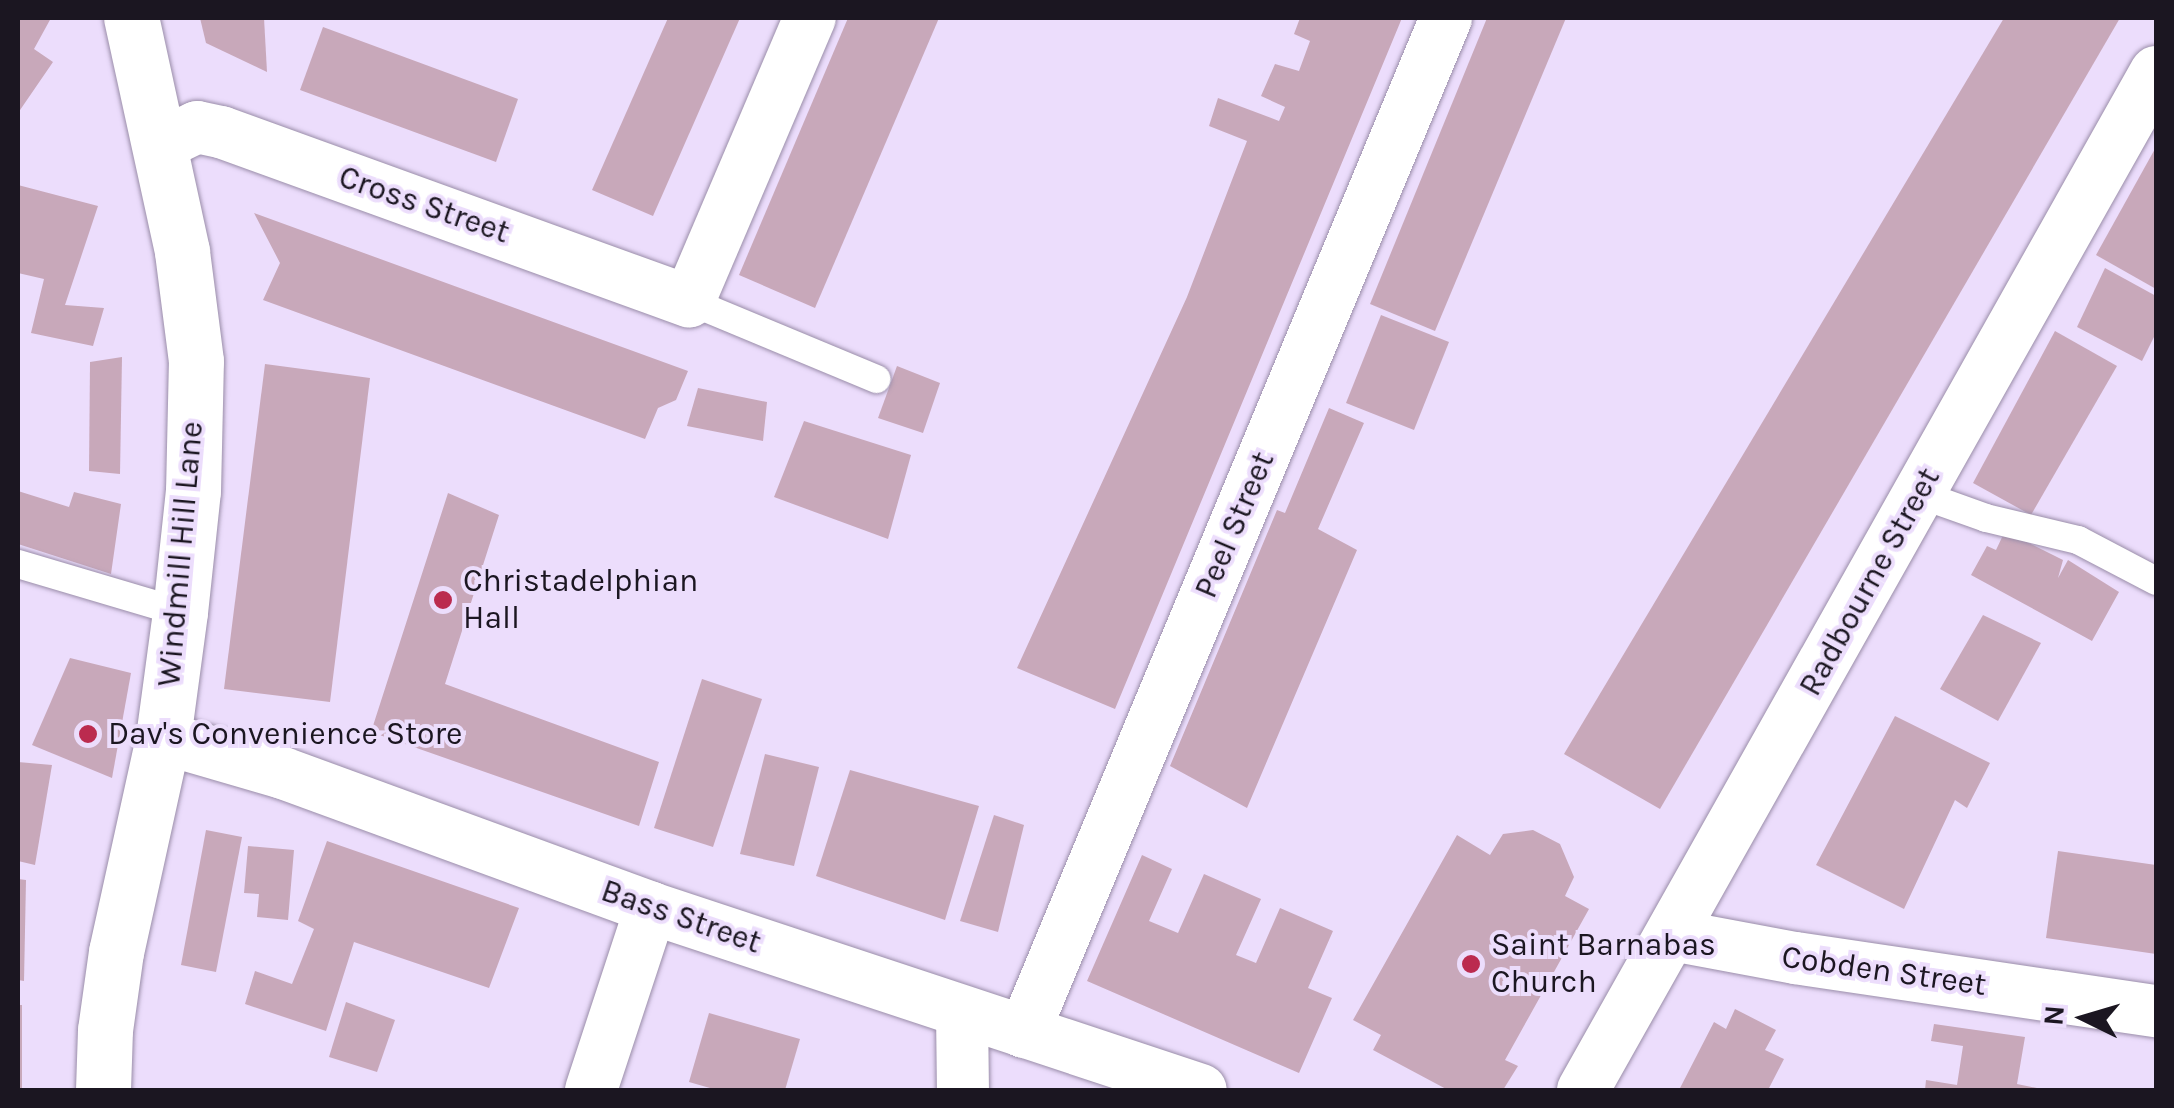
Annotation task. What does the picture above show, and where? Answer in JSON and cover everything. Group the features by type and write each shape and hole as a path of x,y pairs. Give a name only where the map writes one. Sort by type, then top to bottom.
{"street":[{"name":"Windmill Hill Lane","path":"104,1090 105,1030 116,952 162,738 193,491 196,361 182,251 131,18"},
{"path":"690,301 810,18"},
{"name":"Peel Street","path":"1024,1032 1446,18"},
{"name":"Radbourne Street","path":"1583,1090 2156,72"},
{"name":"Cross Street","path":"160,146 197,127 221,132 690,301"},
{"name":"Bass Street","path":"162,738 283,773 651,908 1201,1090"},
{"path":"591,1090 651,908"},
{"name":"Cobden Street","path":"1672,935 1795,958 2156,1011"},
{"path":"962,1012 964,1090"}],"lane":[{"path":"690,301 876,379"},
{"path":"1919,494 1986,518 2078,540 2156,581"},
{"path":"18,564 180,612"}],"building":[{"path":"18,18 51,18 34,49 53,62 18,113"},
{"path":"200,18 264,18 267,72 206,43"},
{"path":"668,18 740,18 653,216 592,190"},
{"path":"848,18 939,18 815,308 739,275"},
{"path":"1300,18 1402,18 1115,709 1017,668 1187,297 1247,141 1209,126 1218,98 1279,121 1285,107 1261,96 1275,64 1299,71 1310,41 1294,34"},
{"path":"1487,18 1566,18 1435,331 1370,304"},
{"path":"2004,18 2120,18 1660,809 1564,754"},
{"path":"323,27 518,99 496,162 300,90"},
{"path":"2156,147 2156,289 2096,255"},
{"path":"18,185 98,206 65,305 104,308 93,346 31,333 44,279 18,273"},
{"path":"254,213 688,371 676,400 658,408 645,439 263,300 280,263"},
{"path":"2105,268 2156,296 2156,333 2142,361 2077,327"},
{"path":"1381,315 1449,342 1414,430 1346,403"},
{"path":"2055,331 2117,366 2031,515 1973,483"},
{"path":"122,357 120,474 89,471 90,362"},
{"path":"265,364 370,378 330,702 224,689"},
{"path":"897,366 940,383 923,433 878,418"},
{"path":"698,388 767,402 763,441 687,426"},
{"path":"1329,408 1364,423 1318,529 1357,550 1247,808 1170,766 1277,510 1285,513"},
{"path":"804,421 911,455 888,539 774,497"},
{"path":"18,491 69,507 74,492 121,504 111,574 18,544"},
{"path":"448,493 499,515 445,684 659,762 639,826 371,732"},
{"path":"2005,531 2063,560 2058,578 2068,560 2119,592 2092,641 1971,575 1987,546 1996,550"},
{"path":"1983,615 2041,643 1998,721 1940,689"},
{"path":"70,658 131,673 112,778 32,745"},
{"path":"702,679 762,699 713,847 654,828"},
{"path":"1895,716 1990,763 1967,808 1955,800 1904,909 1816,865"},
{"path":"765,754 819,767 794,866 740,854"},
{"path":"18,762 52,765 35,865 18,861"},
{"path":"850,770 979,806 945,920 816,876"},
{"path":"994,815 1024,825 998,932 960,921"},
{"path":"206,830 242,837 216,972 181,965"},
{"name":"Saint Barnabas Church","path":"1533,830 1560,844 1574,877 1565,896 1589,909 1505,1060 1518,1066 1503,1090 1448,1090 1373,1050 1381,1035 1353,1020 1457,835 1490,855 1503,834"},
{"path":"327,841 519,908 489,988 354,942 326,1031 245,1004 255,971 292,984 314,929 298,921"},
{"path":"248,846 294,850 288,920 257,917 259,894 244,893"},
{"path":"2058,851 2156,865 2156,954 2046,938"},
{"path":"1142,855 1172,869 1149,921 1178,933 1204,874 1261,899 1236,955 1256,963 1280,908 1333,931 1308,988 1332,998 1299,1073 1087,981"},
{"path":"18,879 26,880 24,981 18,980"},
{"path":"346,1002 395,1020 377,1072 329,1057"},
{"path":"18,1005 22,1005 22,1090 18,1090"},
{"path":"1735,1009 1776,1030 1765,1050 1784,1059 1768,1090 1679,1090 1714,1022 1726,1029"},
{"path":"709,1013 800,1039 785,1090 717,1090 689,1082"},
{"path":"1934,1024 2025,1037 2017,1084 2047,1090 1925,1090 1926,1080 1957,1085 1963,1046 1931,1041"}],"place":[{"name":"Christadelphian Hall","path":"443,600"},
{"name":"Dav's Convenience Store","path":"88,734"},
{"name":"Saint Barnabas Church","path":"1471,964"}]}
